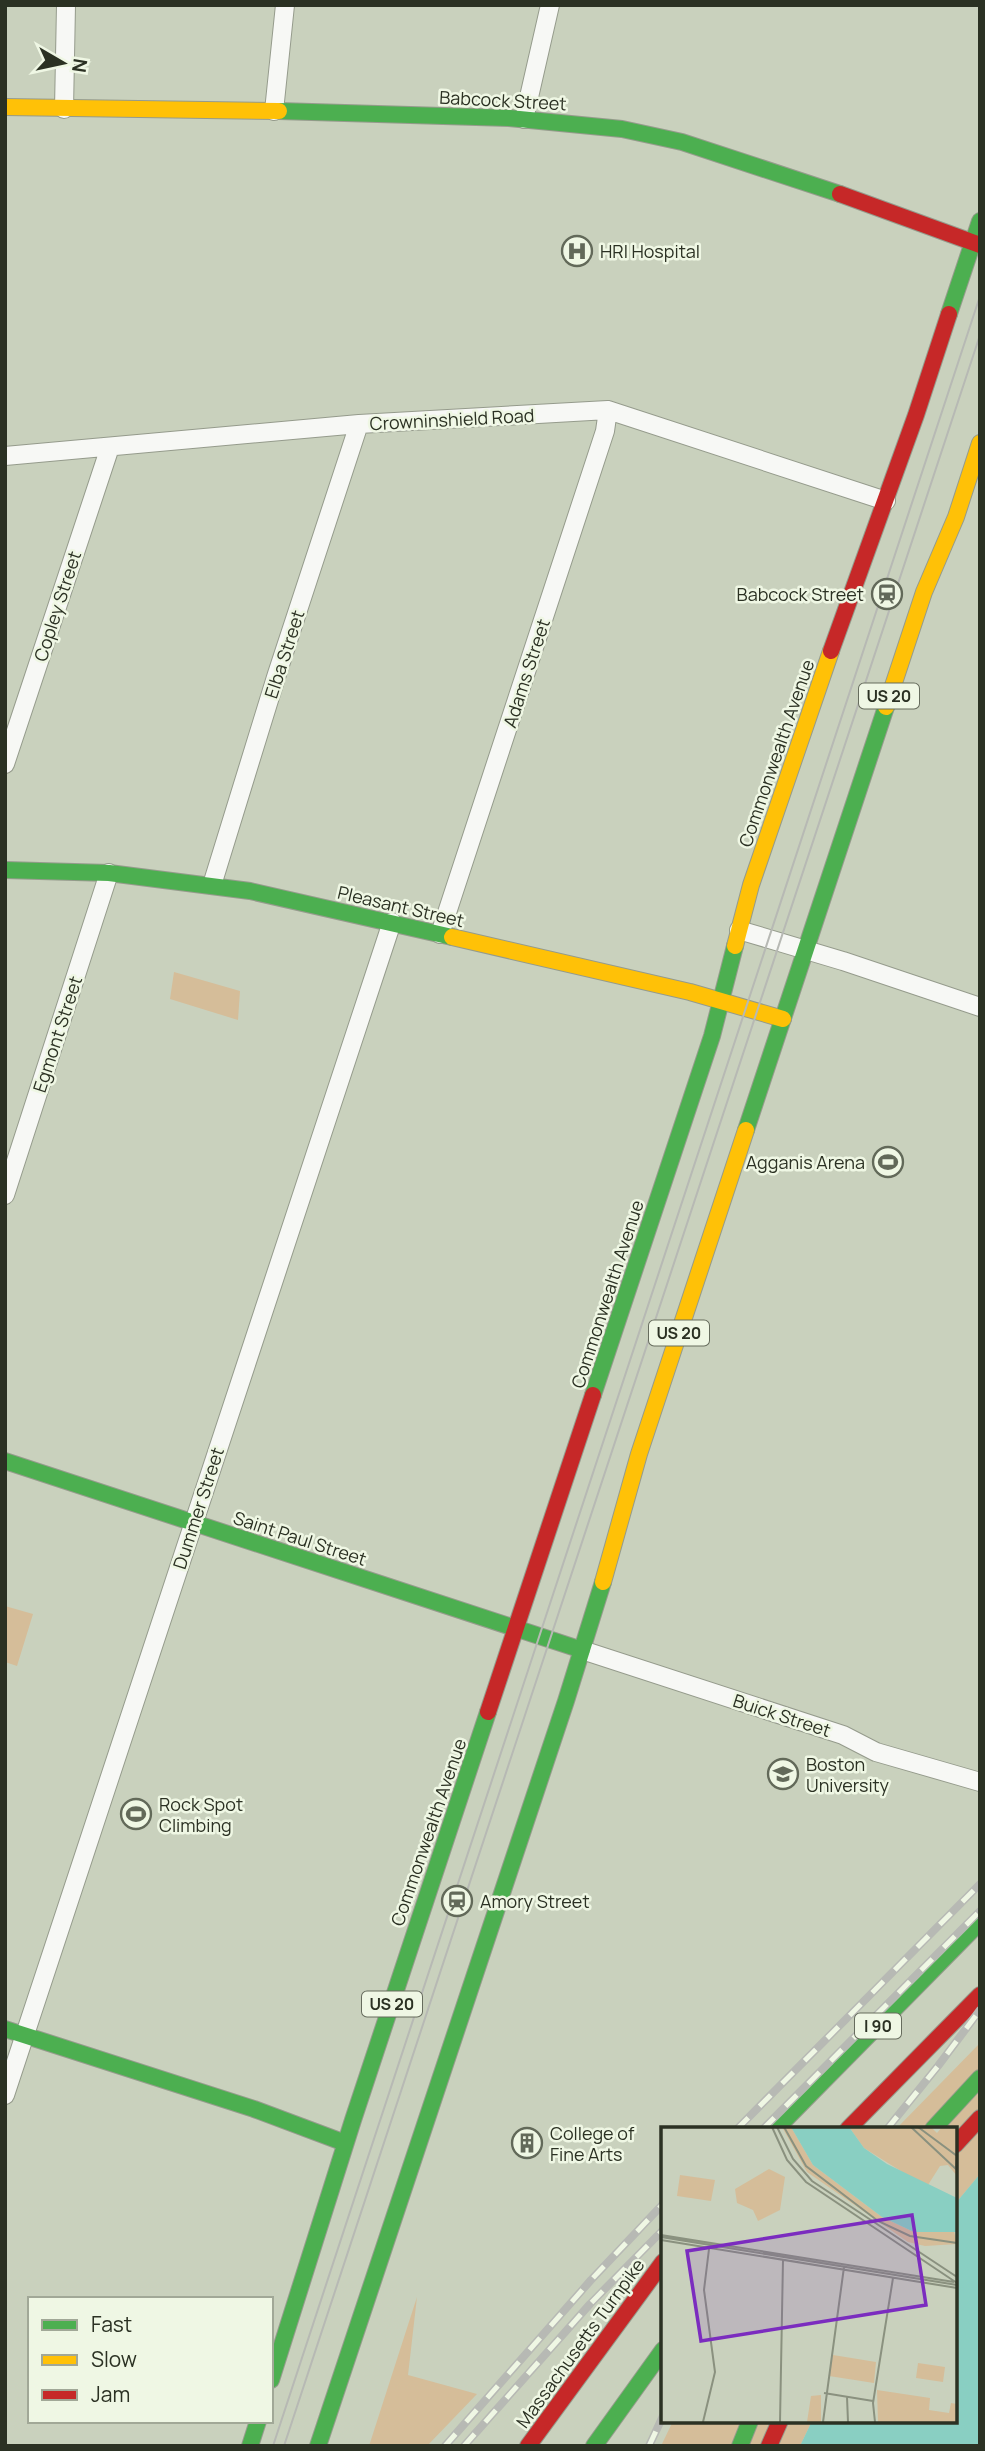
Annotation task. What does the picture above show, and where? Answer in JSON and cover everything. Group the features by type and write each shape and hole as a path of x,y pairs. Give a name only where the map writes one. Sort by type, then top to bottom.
{"main road":[{"name":"Babcock Street","path":"5,107 274,111 524,119 622,129 682,142 798,178 976,244"},
{"name":"Commonwealth Avenue","path":"273,2374 345,2143 712,1036 739,930 798,746 976,244 980,221"},
{"name":"US 20","path":"318,2446 369,2299 582,1650 639,1454 805,951 924,592 956,517 980,443"},
{"name":"Pleasant Street","path":"5,870 109,873 250,891 392,922 721,1001 783,1019"},
{"name":"Saint Paul Street","path":"5,1461 582,1650"},
{"name":"I 90","path":"778,2127 980,1922"},
{"name":"I 90","path":"850,2127 980,1994"},
{"path":"5,2029 254,2109 345,2143"},
{"path":"935,2127 980,2078"},
{"path":"957,2144 980,2118"},
{"name":"Massachusetts Turnpike","path":"530,2443 661,2265"},
{"path":"594,2446 661,2353"},
{"path":"250,2446 257,2423"},
{"path":"740,2446 749,2423"},
{"path":"769,2446 779,2423"}],"street":[{"path":"64,109 66,5"},
{"path":"274,111 285,5"},
{"path":"524,119 550,5"},
{"name":"Crowninshield Road","path":"5,456 359,424 608,411 886,501"},
{"name":"Adams Street","path":"440,934 601,444 608,411"},
{"name":"Elba Street","path":"212,885 277,674 359,424"},
{"name":"Copley Street","path":"5,764 110,447"},
{"name":"Egmont Street","path":"5,1195 109,873"},
{"name":"Dummer Street","path":"5,2095 392,922"},
{"path":"739,930 843,961 980,1007"},
{"name":"Buick Street","path":"582,1650 843,1735 876,1752 980,1782"}],"shaded area":[{"path":"174,972 240,991 238,1020 170,999"},
{"path":"5,1606 33,1614 17,1666 5,1662"},
{"path":"980,2043 980,2174 957,2202 957,2127 898,2127"},
{"path":"417,2297 408,2375 477,2394 427,2446 369,2446"},
{"path":"672,2423 811,2423 800,2446 661,2446"}],"water":[{"path":"980,2174 980,2446 800,2446 811,2423 957,2423 957,2202"}],"tram line":[{"path":"273,2446 980,296"},
{"path":"284,2446 980,335"}],"railway":[{"path":"739,2127 980,1884"},
{"path":"765,2127 980,1911"},
{"path":"889,2127 980,2010"},
{"path":"445,2446 591,2280 661,2206"},
{"path":"464,2446 590,2304 661,2232"},
{"path":"649,2446 661,2420"}],"traffic: fast":[{"path":"279,111 509,118 622,129 682,142 840,194"},
{"path":"949,314 980,221"},
{"path":"746,1130 886,707"},
{"path":"5,870 109,873 250,891 452,937"},
{"path":"593,1395 712,1036 735,946"},
{"path":"5,1461 582,1650"},
{"path":"318,2446 566,1701 603,1582"},
{"path":"273,2374 353,2120 488,1712"},
{"path":"778,2127 980,1922"},
{"path":"5,2029 254,2109 345,2143"},
{"path":"935,2127 980,2078"},
{"path":"594,2446 661,2353"},
{"path":"250,2446 257,2423"},
{"path":"740,2446 749,2423"}],"traffic: slow":[{"path":"5,107 279,111"},
{"path":"886,707 924,592 956,517 980,443"},
{"path":"735,946 751,885 831,651"},
{"path":"452,937 690,992 783,1019"},
{"path":"603,1582 639,1454 746,1130"}],"traffic: jam":[{"path":"840,194 980,245"},
{"path":"831,651 916,415 949,314"},
{"path":"488,1712 593,1395"},
{"path":"850,2127 980,1995"},
{"path":"957,2143 980,2118"},
{"path":"528,2446 661,2265"},
{"path":"769,2446 779,2423"}],"place":[{"name":"HRI Hospital","path":"577,251"},
{"name":"Babcock Street","path":"887,594"},
{"name":"Agganis Arena","path":"888,1162"},
{"name":"Boston University","path":"783,1774"},
{"name":"Rock Spot Climbing","path":"136,1814"},
{"name":"Amory Street","path":"457,1901"},
{"name":"College of Fine Arts","path":"527,2143"}]}
